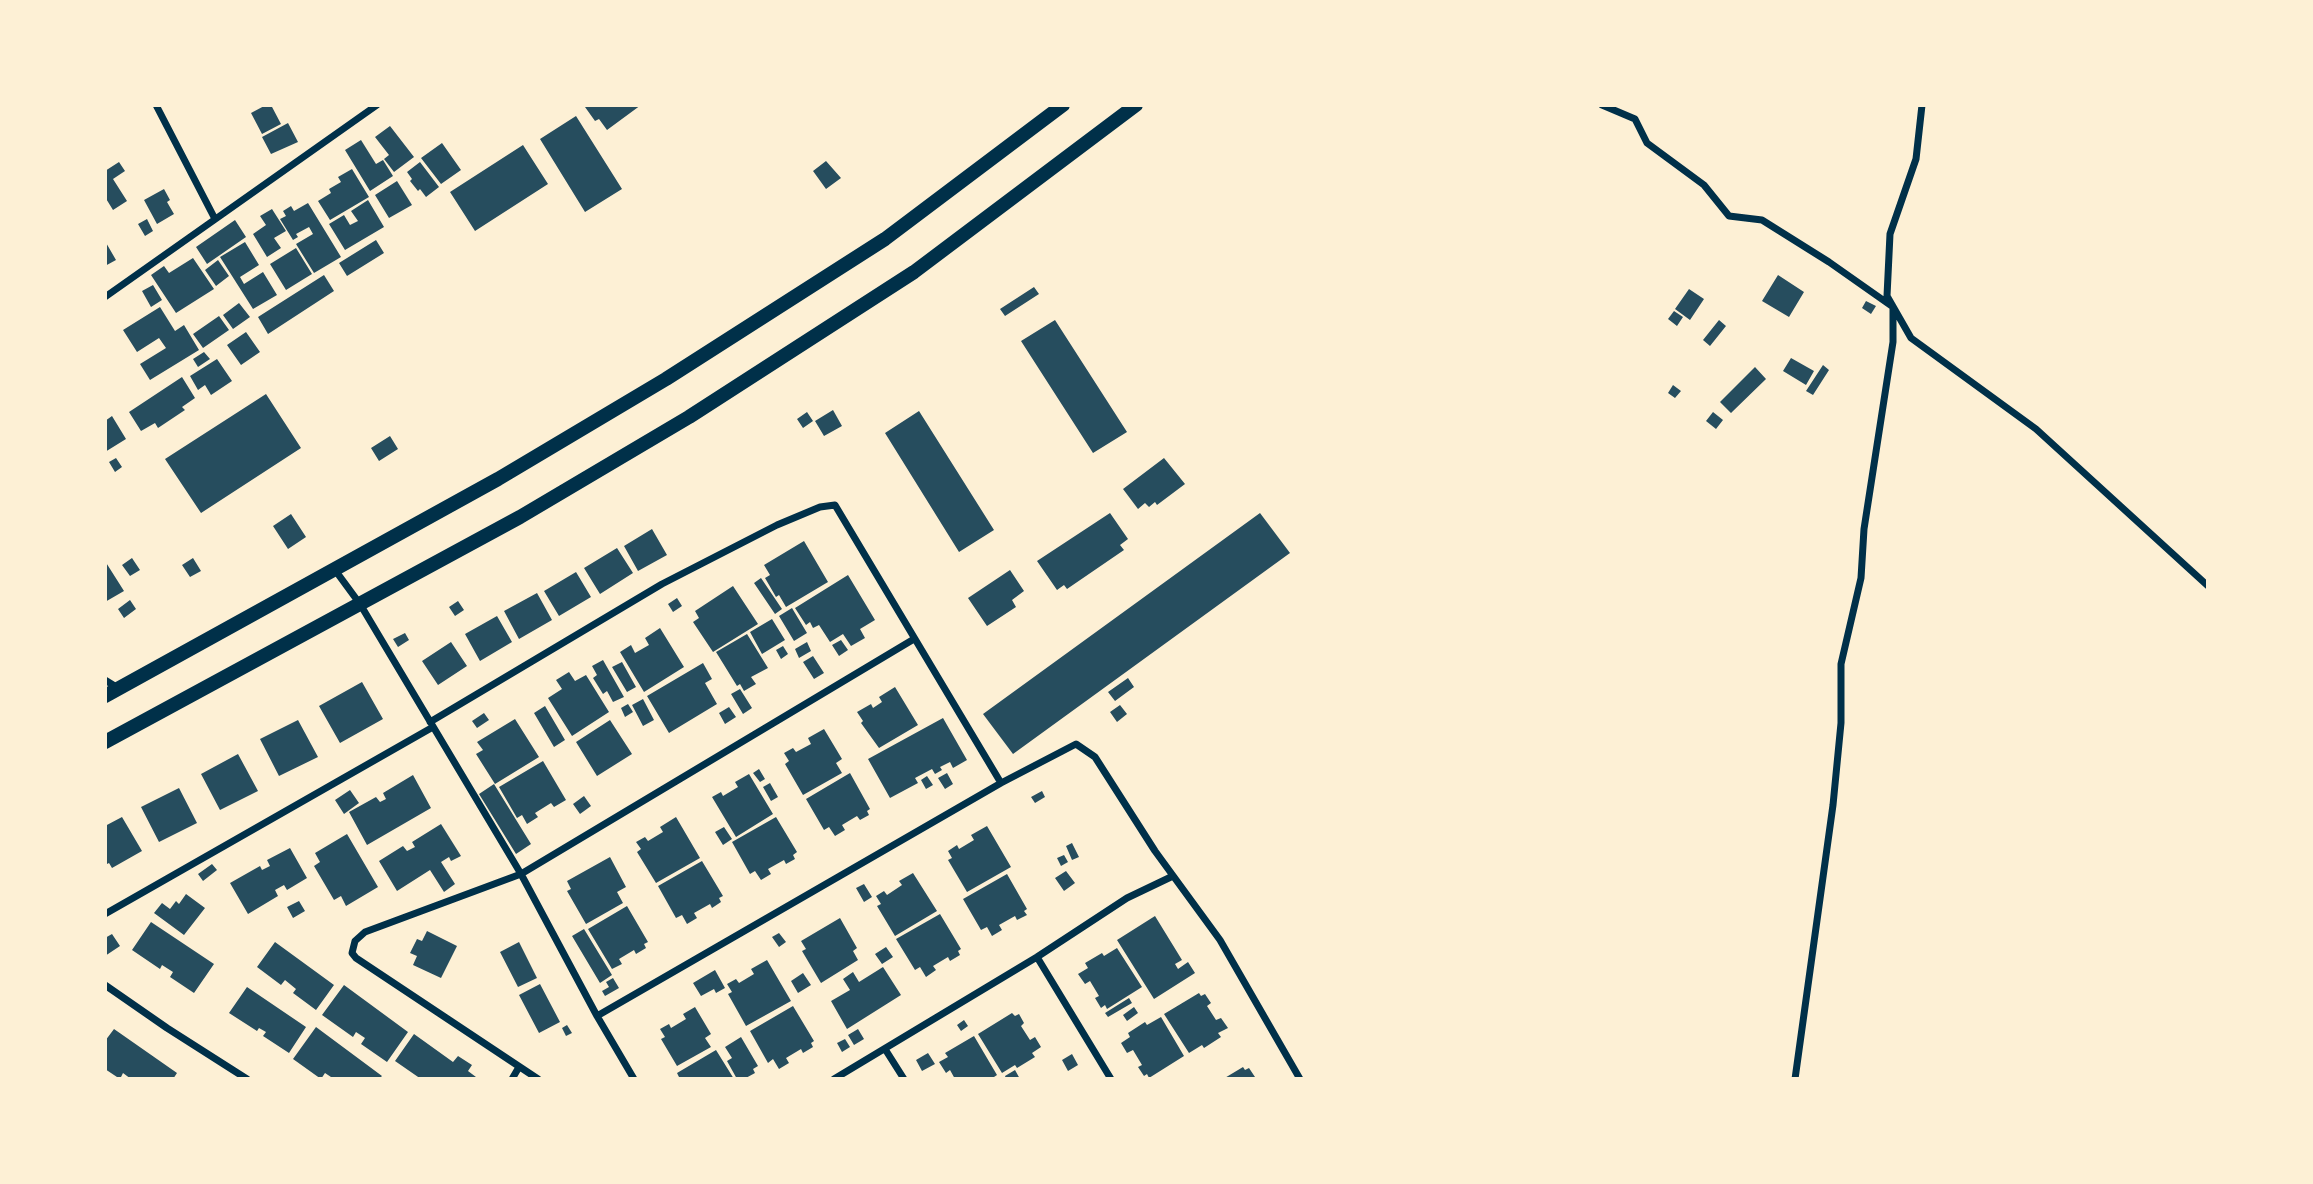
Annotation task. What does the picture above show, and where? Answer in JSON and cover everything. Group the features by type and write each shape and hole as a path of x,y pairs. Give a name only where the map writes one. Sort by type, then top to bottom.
{"highway":[{"path":"109,688 498,479 715,348 885,239 1063,105"},
{"path":"105,742 520,517 689,417 856,311 972,230 1136,105"}],"street":[{"path":"156,105 215,219"},
{"path":"105,297 377,105"},
{"path":"1602,105 1634,119 1647,143 1704,185 1729,216 1762,220 1829,262 1893,308"},
{"path":"1922,105 1916,159 1890,234 1887,296 1893,308 1911,338 2036,429 2208,586"},
{"path":"1795,1079 1833,804 1841,723 1841,664 1861,578 1864,529 1893,342 1893,308"},
{"path":"105,914 432,724 662,583 777,526 827,505 835,505 838,509 1001,783"},
{"path":"334,568 360,604 521,874 634,1079"},
{"path":"538,1079 356,958 352,947 359,935 521,874 914,639"},
{"path":"597,1016 1001,783 1076,744 1086,749 1101,766 1155,852 1220,940 1300,1079"},
{"path":"834,1079 1037,957 1127,898 1173,876"},
{"path":"1037,957 1111,1079"},
{"path":"105,985 247,1079"},
{"path":"885,1049 904,1079"},
{"path":"512,1079 519,1067"}],"building":[{"path":"271,105 281,124 262,134 251,113"},
{"path":"641,105 607,130 599,119 595,121 585,107"},
{"path":"576,116 622,189 585,212 540,139"},
{"path":"288,123 298,142 271,154 262,137"},
{"path":"390,126 414,157 394,172 384,159 389,155 375,137"},
{"path":"361,140 376,164 383,160 393,176 370,191 345,150"},
{"path":"442,143 461,170 441,184 421,158"},
{"path":"523,145 548,184 475,231 450,192"},
{"path":"826,161 841,178 826,189 813,171"},
{"path":"119,162 125,171 113,179 127,201 113,210 105,197 105,171"},
{"path":"420,162 439,187 426,197 410,181 412,179 407,172"},
{"path":"352,169 369,197 330,220 318,201 331,193 329,189 341,182 338,177"},
{"path":"397,181 412,205 389,218 375,195"},
{"path":"164,189 174,214 157,224 144,200"},
{"path":"368,200 384,227 345,250 329,224 344,215 350,225 358,221 351,211"},
{"path":"308,203 341,257 314,273 296,244 313,234 309,227 296,234 298,237 293,240 280,219 286,216 283,211 291,206 294,211"},
{"path":"272,209 286,231 274,238 281,248 267,257 253,234 266,225 260,216"},
{"path":"147,219 153,231 145,236 138,224"},
{"path":"235,220 246,237 207,264 196,247"},
{"path":"376,240 384,253 347,276 339,263"},
{"path":"105,241 116,260 105,266"},
{"path":"245,242 259,265 240,277 244,284 263,272 277,295 253,309 220,257"},
{"path":"296,248 312,274 286,290 270,264"},
{"path":"193,258 214,289 176,313 151,275 164,266 169,273"},
{"path":"218,260 229,276 216,286 205,270"},
{"path":"324,275 334,291 268,334 258,317"},
{"path":"1778,275 1804,292 1789,317 1762,301"},
{"path":"153,285 162,300 151,307 142,291"},
{"path":"1034,287 1039,294 1005,316 1000,309"},
{"path":"1689,289 1704,299 1690,320 1675,309"},
{"path":"1866,301 1876,306 1871,314 1862,308"},
{"path":"239,303 250,317 233,329 223,315"},
{"path":"160,307 175,331 184,325 199,350 150,380 140,364 166,348 159,338 137,352 123,330"},
{"path":"1674,311 1683,317 1677,326 1668,319"},
{"path":"219,316 229,330 203,348 193,334"},
{"path":"1055,320 1127,432 1093,453 1021,341"},
{"path":"1719,320 1726,326 1710,346 1703,340"},
{"path":"246,332 260,352 241,365 227,345"},
{"path":"204,352 210,359 198,367 193,359"},
{"path":"1791,358 1814,371 1806,385 1783,371"},
{"path":"217,359 232,381 211,395 205,385 198,390 190,376"},
{"path":"1823,365 1829,370 1813,395 1806,391"},
{"path":"1755,367 1766,379 1731,413 1720,402"},
{"path":"182,377 195,398 182,407 185,410 158,428 155,423 141,431 129,412"},
{"path":"1673,385 1681,391 1675,398 1668,393"},
{"path":"266,394 301,448 201,513 165,459"},
{"path":"833,410 842,426 824,436 815,421"},
{"path":"919,411 994,530 959,552 885,433"},
{"path":"807,412 813,421 803,428 797,419"},
{"path":"1713,412 1723,420 1716,429 1706,421"},
{"path":"112,416 126,439 105,452 105,421"},
{"path":"390,436 398,449 379,461 371,448"},
{"path":"116,458 122,467 115,472 109,462"},
{"path":"1164,458 1185,484 1157,505 1155,502 1149,507 1145,503 1138,509 1123,489"},
{"path":"1110,513 1128,539 1120,545 1124,550 1067,589 1064,585 1057,590 1037,561"},
{"path":"1260,513 1290,553 1013,754 983,714"},
{"path":"291,514 306,537 288,549 273,526"},
{"path":"652,529 667,555 638,571 624,546"},
{"path":"804,541 828,582 786,607 779,595 776,597 765,578 770,575 764,565"},
{"path":"617,548 633,573 600,594 584,568"},
{"path":"132,558 140,570 130,576 122,565"},
{"path":"193,558 201,571 190,577 182,565"},
{"path":"105,561 124,591 105,602"},
{"path":"1010,570 1024,591 1012,600 1016,607 987,626 968,598"},
{"path":"576,572 591,597 559,616 544,591"},
{"path":"848,575 875,620 860,629 865,638 851,646 843,634 830,642 819,625 813,628 810,622 806,625 795,608"},
{"path":"761,578 782,609 775,614 754,583"},
{"path":"733,586 758,624 713,652 693,622 699,618 695,611"},
{"path":"537,593 552,620 519,639 504,611"},
{"path":"677,598 682,606 673,612 668,604"},
{"path":"130,600 136,609 124,618 118,609"},
{"path":"458,601 464,610 455,616 449,607"},
{"path":"792,608 807,633 794,641 779,616"},
{"path":"497,616 512,642 480,661 465,634"},
{"path":"772,619 785,640 762,654 750,632"},
{"path":"660,628 684,667 644,692 620,652 631,645 635,653 649,645 645,638"},
{"path":"405,633 409,640 398,647 393,639"},
{"path":"747,634 768,668 751,677 756,684 744,691 740,684 737,686 716,652"},
{"path":"841,640 848,650 839,656 832,645"},
{"path":"451,642 467,666 438,685 422,661"},
{"path":"807,642 811,651 799,658 795,649"},
{"path":"783,646 788,654 781,659 776,650"},
{"path":"813,656 824,673 814,679 803,662"},
{"path":"603,660 624,697 613,702 607,691 603,694 593,678 597,675 592,666"},
{"path":"622,662 636,687 627,692 612,667"},
{"path":"703,663 712,679 705,683 717,704 669,733 647,696"},
{"path":"569,672 575,681 586,675 609,712 572,736 548,698 562,689 556,680"},
{"path":"1128,678 1134,687 1115,701 1108,692"},
{"path":"362,682 383,719 340,743 319,706"},
{"path":"895,687 918,725 879,748 861,723 863,721 857,712 871,704 873,708 882,702 879,697"},
{"path":"740,689 752,708 743,714 731,694"},
{"path":"643,699 654,720 643,726 632,705"},
{"path":"628,704 633,712 625,717 621,708"},
{"path":"1120,705 1127,714 1117,722 1110,712"},
{"path":"545,706 565,740 554,747 534,713"},
{"path":"729,707 736,717 725,724 719,713"},
{"path":"484,713 489,720 477,728 472,721"},
{"path":"943,718 967,760 953,768 950,762 940,767 942,770 935,774 932,769 915,778 918,783 890,798 868,759"},
{"path":"515,719 539,757 495,784 476,754 483,750 477,742"},
{"path":"298,720 318,757 279,776 260,739"},
{"path":"610,720 632,754 597,776 576,742"},
{"path":"824,729 842,759 836,763 842,773 803,795 785,764 789,761 784,753 793,748 796,752 811,744 808,738"},
{"path":"238,754 258,791 220,810 201,774"},
{"path":"543,761 566,800 554,807 551,803 535,813 538,817 527,824 522,815 517,818 499,787"},
{"path":"759,769 765,779 760,782 753,773"},
{"path":"850,773 870,809 867,811 869,815 860,820 857,816 842,825 845,830 835,836 829,827 824,830 806,799"},
{"path":"947,773 953,784 945,789 938,778"},
{"path":"749,774 773,814 736,837 712,797 721,792 723,796 738,787 735,782"},
{"path":"413,775 431,808 367,845 349,812 376,797 380,802 386,799 383,793"},
{"path":"927,776 933,785 926,789 921,780"},
{"path":"770,783 778,797 771,801 763,787"},
{"path":"494,784 531,844 516,854 479,794"},
{"path":"179,788 197,823 159,842 141,807"},
{"path":"350,790 359,803 344,814 335,800"},
{"path":"1042,791 1045,797 1035,803 1031,797"},
{"path":"584,796 591,806 580,814 573,804"},
{"path":"122,817 142,851 112,868 109,863 105,865 105,826"},
{"path":"676,817 700,858 656,883 637,852 641,849 636,842 645,837 648,841 663,832 660,827"},
{"path":"776,817 797,852 793,855 795,859 786,864 784,860 768,869 771,874 761,880 755,871 750,874 732,842"},
{"path":"441,824 461,856 451,861 449,857 441,862 455,884 444,892 430,870 397,891 379,861 403,846 407,851 415,847 412,842"},
{"path":"987,826 1011,867 967,892 948,860 952,858 948,851 957,845 959,849 974,840 971,835"},
{"path":"724,827 732,839 723,845 715,832"},
{"path":"347,834 378,887 346,906 341,896 334,900 314,866 320,862 315,853"},
{"path":"1072,843 1079,857 1072,860 1066,846"},
{"path":"290,848 307,878 287,890 284,885 275,890 278,896 248,914 230,883 260,866 262,870 270,866 267,860"},
{"path":"1064,855 1068,862 1061,866 1057,858"},
{"path":"610,857 626,887 617,892 623,903 586,924 567,891 571,889 567,881"},
{"path":"702,861 723,896 719,898 721,902 712,908 710,904 694,913 697,918 687,924 682,915 676,918 658,886"},
{"path":"212,864 217,870 203,881 198,874"},
{"path":"1066,871 1075,883 1064,891 1055,878"},
{"path":"913,873 937,911 895,936 877,906 881,904 876,896 884,891 887,895 902,885 899,881"},
{"path":"1007,874 1027,909 1024,911 1027,915 1017,920 1015,916 999,925 1002,930 992,936 987,927 981,930 963,899"},
{"path":"864,884 872,897 864,902 856,888"},
{"path":"186,894 205,908 184,935 154,913 162,903 170,909 176,901 179,904"},
{"path":"299,901 305,911 293,918 287,907"},
{"path":"627,906 648,942 644,944 646,948 636,954 634,950 619,959 622,964 612,969 588,929"},
{"path":"940,914 961,949 958,951 960,955 950,961 948,957 933,966 936,970 926,977 920,967 915,970 896,939"},
{"path":"1155,916 1182,960 1175,964 1178,969 1188,962 1195,973 1154,999 1117,940"},
{"path":"840,918 857,948 853,951 858,960 821,983 802,951 806,949 801,941"},
{"path":"151,922 214,964 194,993 170,977 173,972 162,965 160,969 132,950"},
{"path":"584,929 612,975 600,983 572,936"},
{"path":"427,931 457,946 441,978 413,965 417,956 410,953 417,939 422,941"},
{"path":"779,933 786,942 779,947 772,937"},
{"path":"112,934 120,946 105,956 105,938"},
{"path":"275,942 334,985 316,1010 293,993 296,989 285,980 281,985 257,967"},
{"path":"519,942 537,978 518,987 500,952"},
{"path":"886,947 893,957 882,964 875,954"},
{"path":"1117,948 1142,987 1107,1009 1105,1005 1101,1008 1095,998 1099,996 1090,981 1085,984 1078,974 1088,968 1085,963"},
{"path":"767,960 791,1001 746,1026 728,994 732,992 727,984 736,979 739,983 754,974 751,969"},
{"path":"883,967 901,995 847,1029 831,1001 850,990 843,979 853,972 859,982"},
{"path":"715,970 725,988 716,993 714,989 701,996 693,983"},
{"path":"803,973 811,985 798,993 791,981"},
{"path":"613,978 619,988 605,996 602,991 609,987 606,982"},
{"path":"540,984 560,1022 539,1033 519,995"},
{"path":"344,985 408,1032 387,1062 361,1044 365,1038 356,1032 353,1037 322,1015"},
{"path":"247,987 306,1027 289,1053 263,1036 266,1032 259,1028 257,1031 229,1013"},
{"path":"1199,993 1201,996 1205,994 1211,1003 1207,1006 1216,1020 1221,1018 1228,1028 1218,1033 1221,1037 1204,1048 1202,1045 1189,1053 1164,1014"},
{"path":"1129,998 1132,1003 1108,1017 1105,1013"},
{"path":"793,1006 814,1041 811,1043 813,1047 803,1053 801,1049 786,1058 789,1063 779,1069 773,1059 768,1063 750,1031"},
{"path":"695,1007 711,1034 705,1038 711,1047 677,1066 661,1039 665,1037 660,1029 669,1024 671,1028 686,1019 683,1014"},
{"path":"1134,1007 1138,1013 1127,1021 1123,1015"},
{"path":"1012,1013 1015,1016 1019,1014 1024,1023 1021,1026 1030,1040 1035,1037 1041,1047 1032,1053 1035,1057 1002,1073 978,1034"},
{"path":"1161,1017 1184,1056 1149,1078 1147,1074 1144,1076 1138,1067 1142,1065 1133,1050 1127,1053 1121,1043 1130,1037 1128,1033 1145,1022 1147,1025"},
{"path":"964,1020 968,1026 961,1031 957,1025"},
{"path":"567,1025 572,1033 566,1036 562,1028"},
{"path":"316,1027 382,1076 379,1079 334,1079 325,1073 321,1079 293,1059"},
{"path":"114,1029 177,1073 173,1079 131,1079 123,1073 120,1079 105,1069 105,1041"},
{"path":"858,1029 864,1039 854,1045 848,1035"},
{"path":"414,1034 453,1062 458,1056 472,1065 468,1071 476,1077 421,1079 395,1061"},
{"path":"974,1036 997,1075 991,1079 955,1079 950,1070 946,1073 939,1062 948,1057 945,1053"},
{"path":"741,1037 758,1066 753,1069 755,1073 744,1079 737,1079 727,1061 732,1058 725,1047"},
{"path":"845,1039 850,1047 842,1052 837,1043"},
{"path":"716,1050 734,1079 680,1079 677,1073"},
{"path":"928,1053 935,1064 922,1071 916,1060"},
{"path":"1072,1054 1078,1065 1068,1071 1062,1060"},
{"path":"1243,1067 1245,1070 1249,1068 1255,1077 1223,1079"},
{"path":"1015,1070 1020,1079 1006,1079 1005,1076"}]}
